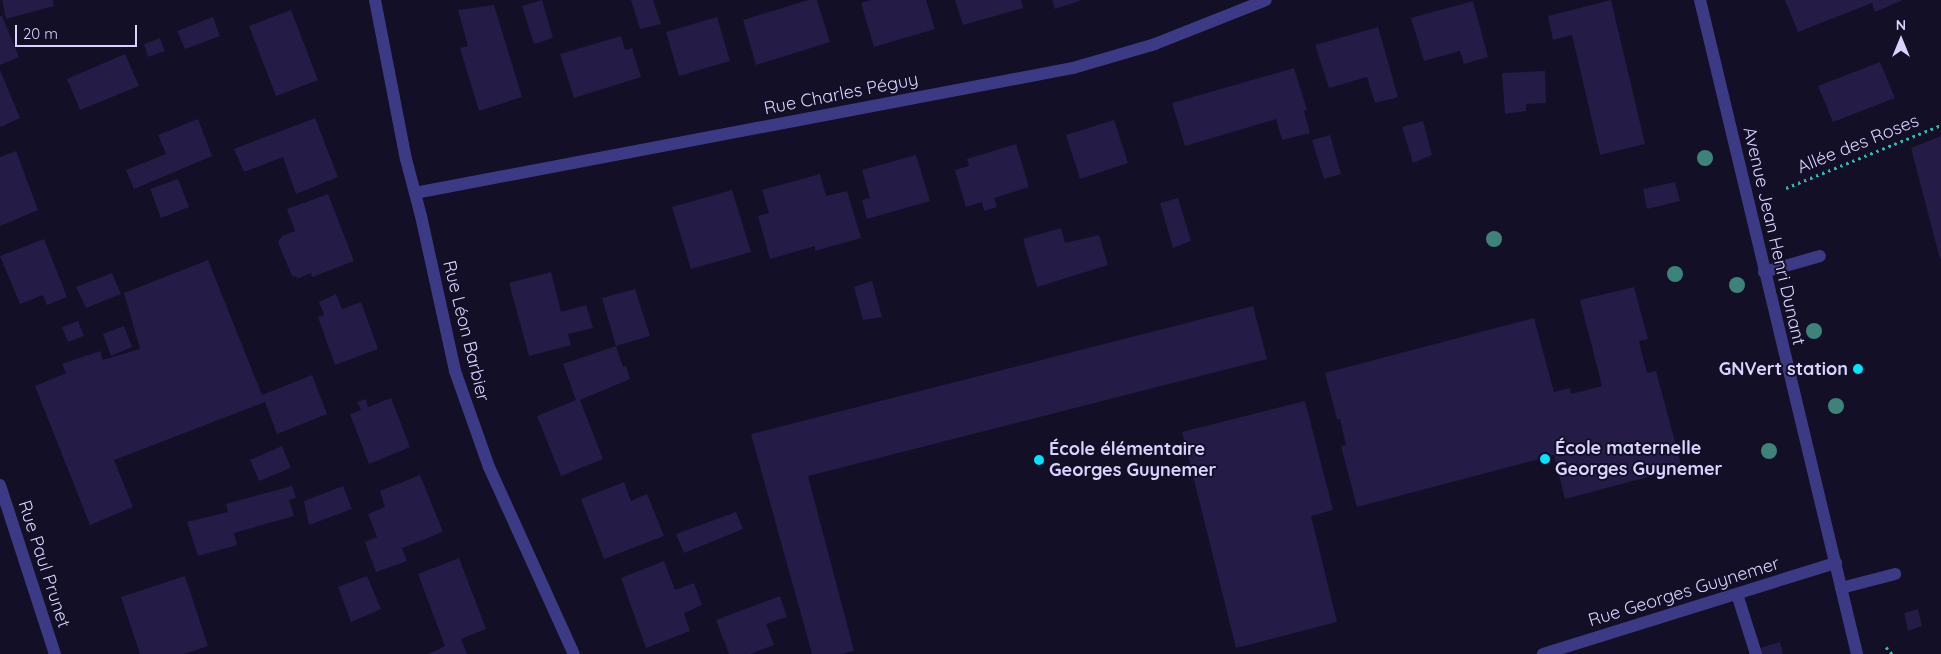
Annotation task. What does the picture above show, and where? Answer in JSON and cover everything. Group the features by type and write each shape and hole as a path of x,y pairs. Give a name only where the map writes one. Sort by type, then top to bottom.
{"street":[{"name":"Rue Léon Barbier","path":"375,0 406,159 458,379 488,467 574,654"},
{"name":"Rue Charles Péguy","path":"415,193 1073,68 1155,44 1266,0"},
{"name":"Avenue Jean Henri Dunant","path":"1700,0 1857,654"},
{"path":"1764,272 1820,256"},
{"name":"Rue Paul Prunet","path":"0,485 55,654"},
{"name":"Rue Georges Guynemer","path":"1543,654 1836,563"},
{"path":"1841,588 1895,574"},
{"path":"1737,594 1756,654"}],"path":[{"name":"Allée des Roses","path":"1786,188 1941,124"}],"building":[{"path":"2,0 53,0 54,6 6,19"},
{"path":"542,0 553,38 534,44 522,6"},
{"path":"631,0 653,0 661,24 640,29"},
{"path":"808,0 817,0 830,42 756,65 743,20"},
{"path":"871,0 926,0 935,29 874,47 861,3"},
{"path":"955,0 1021,0 1023,8 963,25"},
{"path":"1052,0 1082,0 1055,9"},
{"path":"1611,0 1645,144 1600,155 1572,35 1553,40 1548,16"},
{"path":"1785,0 1903,0 1875,12 1872,3 1798,32"},
{"path":"1473,1 1488,57 1464,64 1460,51 1424,61 1411,18"},
{"path":"494,5 522,97 479,111 460,48 468,46 458,10"},
{"path":"291,10 318,80 276,96 249,26"},
{"path":"0,16 2,16 19,57 0,65"},
{"path":"213,17 220,36 185,49 177,31"},
{"path":"717,17 730,61 679,76 666,32"},
{"path":"1378,27 1398,97 1375,103 1367,77 1329,88 1315,45"},
{"path":"621,36 625,50 632,48 641,77 574,98 560,54"},
{"path":"160,38 165,51 148,57 144,44"},
{"path":"125,54 139,86 80,110 67,79"},
{"path":"1880,62 1895,98 1833,122 1818,86"},
{"path":"1294,68 1307,110 1304,111 1310,133 1282,140 1276,119 1185,146 1172,103"},
{"path":"0,70 20,118 1,127 0,125"},
{"path":"1545,71 1546,103 1526,104 1526,111 1505,114 1502,73"},
{"path":"315,118 338,177 296,194 283,157 244,172 234,149"},
{"path":"198,119 212,156 134,189 126,170 166,154 158,135"},
{"path":"1114,120 1128,163 1080,179 1066,135"},
{"path":"1423,121 1432,155 1413,163 1402,127"},
{"path":"1330,135 1341,174 1324,179 1312,140"},
{"path":"1941,136 1941,259 1940,259 1911,148"},
{"path":"1016,144 1029,187 994,198 997,207 984,211 982,202 966,207 955,170 969,166 967,159"},
{"path":"16,151 38,210 0,226 0,157"},
{"path":"916,155 930,201 867,219 862,200 870,198 862,170"},
{"path":"820,174 826,196 847,191 861,238 815,251 815,246 770,259 758,216 769,213 762,190"},
{"path":"178,179 189,207 161,218 150,189"},
{"path":"1675,182 1680,201 1647,209 1643,189"},
{"path":"732,190 751,252 691,269 672,207"},
{"path":"328,194 354,261 312,277 311,273 299,278 292,276 278,242 282,236 295,231 287,209"},
{"path":"1178,198 1191,241 1173,248 1160,203"},
{"path":"1061,228 1065,243 1099,235 1108,265 1037,287 1023,239"},
{"path":"44,239 67,297 47,305 43,295 20,304 0,256"},
{"path":"208,260 262,395 312,375 327,414 277,434 265,402 114,460 133,507 90,525 35,386 74,370 66,373 62,364 100,351 103,360 140,349 124,293"},
{"path":"551,272 561,312 586,305 593,328 568,334 571,345 529,356 509,283"},
{"path":"112,273 121,294 86,308 76,287"},
{"path":"872,281 882,317 863,320 854,287"},
{"path":"1634,287 1648,339 1639,341 1647,373 1656,371 1682,468 1565,499 1554,455 1357,507 1341,446 1346,445 1340,419 1337,419 1325,373 1534,318 1554,392 1570,388 1571,394 1602,386 1580,300"},
{"path":"635,289 650,336 616,346 602,298"},
{"path":"336,294 342,309 361,302 378,349 335,365 318,317 324,315 319,302"},
{"path":"1253,306 1267,359 808,476 854,651 841,654 812,654 751,434"},
{"path":"78,321 84,336 68,342 62,327"},
{"path":"124,326 132,347 111,356 103,334"},
{"path":"616,346 623,367 626,366 630,379 580,400 603,459 561,476 537,416 576,400 563,364"},
{"path":"391,398 410,447 369,464 350,414 361,410 357,402 366,399 368,407"},
{"path":"1305,401 1333,510 1311,516 1337,622 1236,648 1182,432"},
{"path":"282,446 291,468 259,481 250,460"},
{"path":"420,475 443,532 402,548 407,561 376,572 365,542 377,537 368,514 385,507 380,491"},
{"path":"624,482 631,501 647,494 664,536 604,559 581,499"},
{"path":"292,486 296,498 289,500 294,516 234,533 237,545 198,556 187,522 228,512 226,504"},
{"path":"343,486 352,509 309,525 304,501"},
{"path":"736,512 743,529 684,553 676,534"},
{"path":"459,558 486,629 461,639 467,654 428,654 445,646 418,574"},
{"path":"664,561 675,590 694,583 702,605 684,613 690,631 646,648 621,578"},
{"path":"185,576 208,646 184,654 140,654 121,597"},
{"path":"367,576 381,609 351,622 338,587"},
{"path":"780,596 787,617 766,624 774,645 750,654 729,654 716,620"},
{"path":"1918,609 1922,626 1908,631 1904,613"},
{"path":"1780,642 1783,654 1762,654 1760,648"}],"place":[{"name":"GNVert station","path":"1858,369"},
{"name":"École maternelle Georges Guynemer","path":"1545,459"},
{"name":"École élémentaire Georges Guynemer","path":"1039,460"}]}
